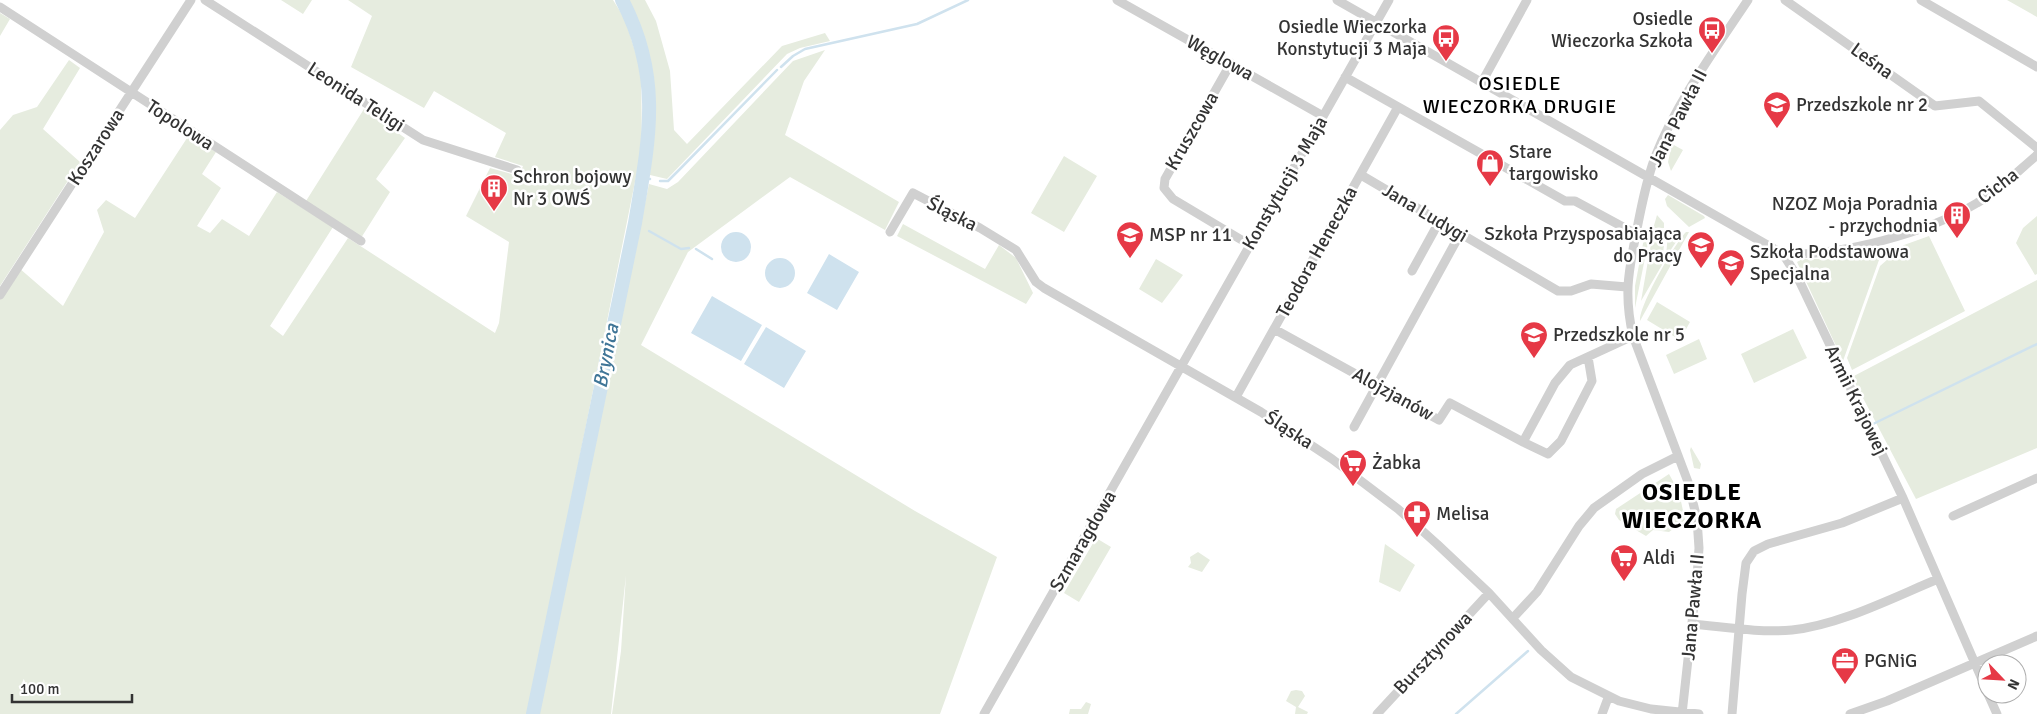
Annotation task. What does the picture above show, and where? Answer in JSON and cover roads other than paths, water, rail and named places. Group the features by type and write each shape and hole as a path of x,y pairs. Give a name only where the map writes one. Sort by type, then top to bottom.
{"street":[{"name":"Koszarowa","path":"0,295 191,0"},
{"name":"Leonida Teligi","path":"205,0 423,140 517,170"},
{"name":"Węglowa","path":"1117,0 1323,116"},
{"name":"Armii Krajowej","path":"1338,0 1783,254 1797,276 1903,498 1977,671"},
{"name":"Konstytucji 3 Maja","path":"1182,367 1388,0"},
{"path":"1482,82 1527,0"},
{"name":"Jana Pawła II","path":"1682,713 1699,548 1696,519 1692,496 1633,336 1628,312 1627,287 1648,176 1656,154 1698,77 1748,0"},
{"name":"Leśna","path":"1785,0 1935,106 1980,101 2037,148"},
{"path":"1921,0 2037,66"},
{"name":"Topolowa","path":"0,7 361,241"},
{"name":"Kruszcowa","path":"1231,63 1167,175 1164,188 1173,199 1250,245"},
{"path":"1345,76 1565,201 1575,201 1636,234"},
{"name":"Teodora Heneczka","path":"1236,397 1398,107"},
{"name":"Cicha","path":"1783,254 1837,250 1905,233 1930,224 1978,203 2037,155"},
{"name":"Jana Ludygi","path":"1361,175 1438,222 1558,290 1571,291 1591,284 1627,287"},
{"name":"Śląska","path":"890,232 913,193 980,228 1016,250 1036,282 1053,294 1283,425 1398,509 1489,593 1556,665 1571,677 1608,698 1650,709 1699,714"},
{"path":"1412,271 1438,222"},
{"path":"1354,427 1460,234"},
{"name":"Alojzjanów","path":"1274,329 1439,420 1450,403 1523,442"},
{"path":"1588,357 1592,380 1561,441 1548,454 1523,442 1562,373 1570,365 1633,336"},
{"name":"Szmaragdowa","path":"984,714 1182,367"},
{"path":"1513,618 1544,581 1578,526 1594,508 1642,474 1678,456"},
{"path":"1953,516 2037,478"},
{"path":"1732,714 1746,563 1754,551 1768,544 1842,524 1903,498"},
{"path":"1692,624 1740,629 1803,628 1848,616 1938,579"},
{"name":"Bursztynowa","path":"1377,714 1489,593"},
{"path":"1850,714 2037,636"},
{"path":"1602,714 1608,698"}],"water":[{"path":"736,232 742,233 750,241 750,253 742,261 736,262 730,261 722,253 721,247 722,241 730,233"},
{"path":"829,254 859,272 837,310 807,293"},
{"path":"780,258 786,259 794,267 794,279 786,287 780,288 774,287 766,279 765,273 766,267 774,259"},
{"path":"712,296 762,325 741,361 691,333"},
{"path":"766,327 806,351 784,388 744,364"}],"waterway":[{"name":"Brynica","path":"533,714 635,223 645,164 648,137 648,83 635,29 622,0"},
{"path":"781,67 793,56 805,49 917,24 968,0"},
{"path":"660,181 668,181 777,70"},
{"name":"Brynica","path":"643,178 650,179"},
{"name":"Brynica","path":"634,227 639,229"},
{"path":"649,231 681,249 689,248"},
{"path":"696,249 712,259"},
{"path":"1873,424 2037,344"},
{"path":"1456,714 1528,651"}],"place":[{"name":"Osiedle Wieczorka Szkoła","path":"1712,54"},
{"name":"Osiedle Wieczorka Konstytucji 3 Maja","path":"1446,62"},
{"name":"Przedszkole nr 2","path":"1777,129"},
{"name":"Stare targowisko","path":"1490,187"},
{"name":"Schron bojowy Nr 3 OWŚ","path":"494,212"},
{"name":"NZOZ Moja Poradnia - przychodnia","path":"1957,239"},
{"name":"MSP nr 11","path":"1130,259"},
{"name":"Szkoła Przysposabiająca do Pracy","path":"1701,269"},
{"name":"Szkoła Podstawowa Specjalna","path":"1731,287"},
{"name":"Przedszkole nr 5","path":"1534,359"},
{"name":"Żabka","path":"1353,487"},
{"name":"Melisa","path":"1417,538"},
{"name":"Aldi","path":"1624,582"},
{"name":"PGNiG","path":"1845,685"}],"district":[{"name":"OSIEDLE WIECZORKA DRUGIE","path":"1520,94"},
{"name":"OSIEDLE WIECZORKA","path":"1692,506"}]}
